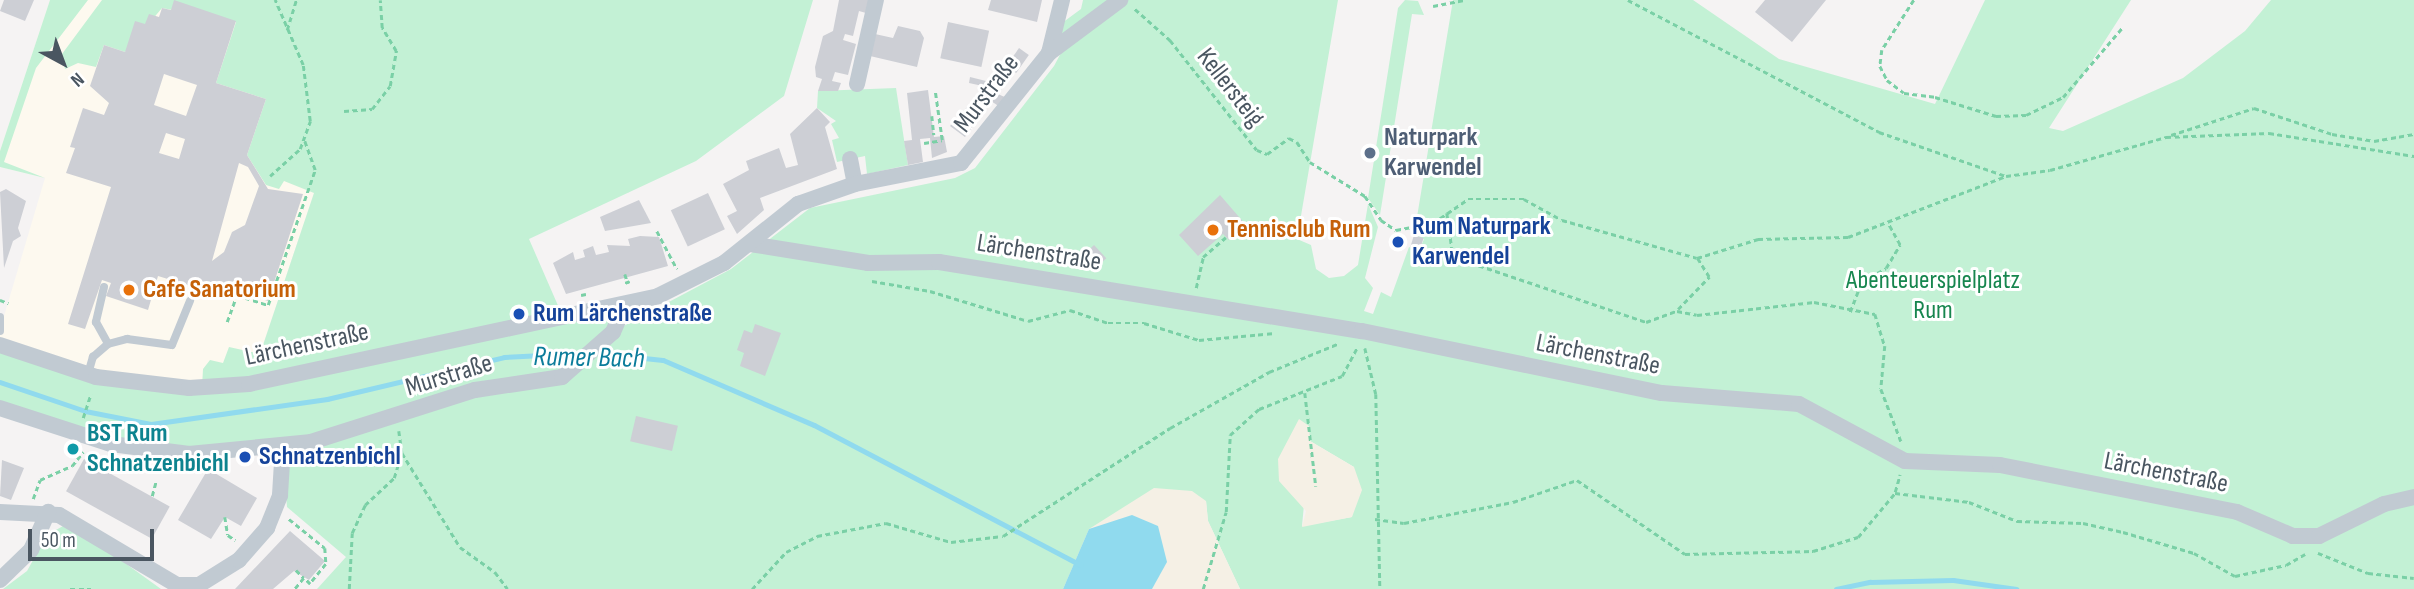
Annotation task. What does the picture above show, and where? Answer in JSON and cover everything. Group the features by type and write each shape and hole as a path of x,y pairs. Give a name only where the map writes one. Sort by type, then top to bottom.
{"street":[{"path":"857,84 876,0"},
{"name":"Murstraße","path":"1049,53 1062,0"},
{"name":"Murstraße","path":"0,408 189,454 283,446 397,418 442,399 556,379 572,370 620,324 625,305 691,282 750,244 798,204 855,184 961,163 1049,53 1122,0"},
{"path":"850,159 855,184"},
{"name":"Lärchenstraße","path":"750,244 868,263 939,262 1362,331 1662,393 1799,404 1905,461 2000,465 2237,512 2293,536 2319,536 2384,504 2414,498"},
{"name":"Lärchenstraße","path":"0,345 90,382 189,388 249,384 625,305"},
{"path":"0,512 48,512 177,585 195,588 218,576 250,550 276,508 283,446"},
{"path":"0,580 31,550 48,512"}],"lane":[{"path":"104,287 96,322 108,344"},
{"path":"90,382 93,357 108,344 127,339 172,345 190,301"},
{"path":"0,317 0,331"}],"path":[{"path":"228,322 237,295 268,305 315,170 304,140 310,92 275,0"},
{"path":"287,30 296,0"},
{"path":"344,111 372,109 390,86 396,51 382,27 380,0"},
{"name":"Kellersteig","path":"1122,0 1170,40 1257,150 1267,154 1289,138 1310,162 1365,196 1381,220 1396,230 1413,230 1447,213"},
{"path":"1433,6 1465,0"},
{"path":"1628,0 1879,132 2006,176"},
{"path":"1913,0 1882,50 1880,65 1887,80 1904,93 1935,97 1996,116 2026,115 2063,97 2122,28"},
{"path":"924,143 942,140 937,120 935,91"},
{"path":"1697,258 1709,276 1677,311 1646,322 1463,260 1452,248 1447,213 1468,199 1524,199 1562,219 1697,258 1758,239 1848,237 2006,176 2050,170 2254,108 2353,138 2374,141 2414,134"},
{"path":"932,116 937,120"},
{"path":"934,135 937,120"},
{"path":"2165,137 2269,133 2414,156"},
{"path":"270,176 287,164 304,140"},
{"path":"1850,312 1862,281 1886,268 1900,245 1888,223"},
{"path":"657,231 682,278"},
{"path":"1196,304 1196,270 1226,237"},
{"path":"661,250 665,247"},
{"path":"667,263 672,260"},
{"path":"625,274 627,281"},
{"path":"867,280 930,292 1028,321 1070,310 1108,323 1144,323 1199,340 1272,337 1289,319"},
{"path":"0,300 8,303"},
{"path":"1375,519 1404,523 1513,502 1577,480 1685,554 1813,551 1858,537 1895,493 1905,461 1878,374 1885,346 1875,314 1850,312 1814,302 1697,315 1677,311"},
{"path":"1203,589 1226,512 1230,436 1259,409 1305,393 1342,376 1362,331"},
{"path":"1362,331 1376,394 1375,519 1380,589"},
{"path":"752,589 786,552 817,536 886,523 951,542 1003,536 1181,421 1269,372 1362,331"},
{"path":"27,510 40,480 83,456 82,429 90,382"},
{"path":"1305,393 1316,486"},
{"path":"397,418 402,453 460,547 495,572 508,589"},
{"path":"349,589 352,533 365,505 394,478 402,453"},
{"path":"152,496 156,481"},
{"path":"1895,493 1969,502 2017,521 2083,523 2123,532 2194,553 2235,576 2286,565 2311,550 2368,573 2414,578"},
{"path":"276,508 325,548 326,565 310,583 296,570"},
{"path":"225,517 228,535"},
{"path":"295,589 304,578"},
{"path":"70,589 91,589"}],"shaded area":[{"path":"50,0 300,0 314,193 260,354 223,363 203,387 96,377 0,345 0,317 2,323 45,178 0,167 0,151"}],"green space":[{"path":"50,0 88,0 36,68 4,162 45,178 0,167 0,151"},
{"name":"Abenteuerspielplatz Rum","path":"102,0 813,0 784,96 696,161 529,239 563,317 625,305 616,330 731,269 810,208 955,178 975,168 1054,66 1062,51 1062,23 1081,9 1083,0 1338,0 1297,239 1311,245 1316,269 1329,278 1344,276 1358,265 1368,204 1378,227 1365,278 1373,288 1364,311 1373,314 1381,292 1391,297 1409,247 1419,251 1424,239 1414,235 1453,0 1693,0 1779,59 1935,104 1985,0 2131,0 2049,128 2063,131 2183,78 2245,31 2271,0 2414,0 2414,589 1240,589 1208,521 1206,501 1072,571 1063,589 317,589 346,557 287,507 282,446 171,452 0,408 0,345 96,377 202,387 203,369 210,360 223,363 229,347 260,354 314,193 284,181 279,189 266,185 247,155 266,99 216,83 236,22 162,8 125,52 104,45 96,67 78,63 65,69 62,54","holes":["1310,441 1354,467 1352,517 1302,526"]},
{"path":"1405,0 1418,1 1424,15 1412,14 1380,215 1368,198 1398,8"},
{"path":"896,88 908,165 867,174 865,156 837,162 832,140 839,138 831,124 836,121 817,108 818,91"},
{"path":"63,526 118,558 161,589 3,589 27,571 47,535"}],"sand":[{"path":"1299,419 1309,426 1310,441 1354,467 1362,490 1352,517 1302,527 1306,511 1279,481 1278,459"},
{"path":"1154,488 1192,491 1206,501 1208,521 1240,589 1063,589 1089,529"}],"water":[{"path":"1132,515 1158,526 1167,562 1152,589 1063,589 1089,529"}],"building":[{"path":"4,0 34,0 25,21 0,11"},
{"path":"174,0 236,21 216,83 266,99 247,155 268,189 303,194 268,301 233,290 230,298 158,276 148,310 106,296 111,283 102,280 85,329 68,324 111,187 66,173 75,148 70,147 83,108 104,115 109,103 90,86 104,45 125,52 135,21 145,24 149,14 159,17 162,8 171,10","holes":["164,74 197,85 186,116 154,105","166,133 185,139 179,159 159,153","239,163 248,167 259,186 245,225 232,232 224,252 212,261"]},
{"path":"839,0 869,0 866,13 859,11 853,36 845,34 843,40 856,44 848,75 835,72 832,81 841,83 838,91 818,91 822,79 816,77 815,67 823,36 833,31"},
{"path":"991,0 1042,0 1037,22 988,10"},
{"path":"1765,0 1826,0 1792,42 1755,12"},
{"path":"948,22 989,31 981,67 940,58"},
{"path":"898,26 920,31 924,38 917,67 870,56 875,34 893,38"},
{"path":"1019,48 1029,55 1016,73 1006,66"},
{"path":"970,77 1002,85 1001,90 969,83"},
{"path":"984,88 1007,98 1000,107 991,101 965,137 950,126"},
{"path":"928,90 934,137 944,136 947,152 932,158 930,138 920,139 923,162 908,165 904,141 912,140 907,93"},
{"path":"817,108 830,122 825,127 837,169 760,198 764,210 737,234 727,216 737,211 723,184 749,170 746,161 779,148 786,168 798,165 790,134"},
{"path":"6,189 26,201 18,228 21,236 13,241 4,268 0,192"},
{"path":"708,193 725,229 688,247 671,210"},
{"name":"Tennisclub Rum","path":"1220,195 1246,225 1229,240 1223,234 1198,256 1179,235"},
{"path":"639,200 651,223 605,231 600,217"},
{"path":"1414,235 1424,238 1420,250 1410,247"},
{"path":"640,236 659,237 668,266 566,294 553,263 573,252 575,260 585,257 583,250 593,246 596,255 609,252 607,245 630,246 628,239"},
{"path":"1094,245 1106,258 1095,268 1083,255"},
{"path":"755,324 781,333 765,376 740,366 744,353 737,350 744,330 752,333"},
{"path":"636,416 678,426 672,451 630,441"},
{"path":"84,459 170,507 152,539 66,491"},
{"path":"2,460 24,468 11,500 0,496"},
{"path":"208,469 257,498 241,526 225,517 211,539 178,520"},
{"path":"290,531 325,561 309,580 294,571 273,589 235,589"}],"waterway":[{"name":"Rumer Bach","path":"0,382 85,411 151,424 327,399 504,357 583,353"},
{"name":"Rumer Bach","path":"597,353 663,360 814,425 1081,565"},
{"name":"Rumer Bach","path":"1836,589 1870,582 1953,580 2016,589"}],"place":[{"name":"Naturpark Karwendel","path":"1370,153"},
{"name":"Tennisclub Rum","path":"1213,230"},
{"name":"Rum Naturpark Karwendel","path":"1398,242"},
{"name":"Cafe Sanatorium","path":"129,290"},
{"name":"Rum Lärchenstraße","path":"519,314"},
{"name":"BST Rum Schnatzenbichl","path":"73,449"},
{"name":"Schnatzenbichl","path":"245,457"}]}
